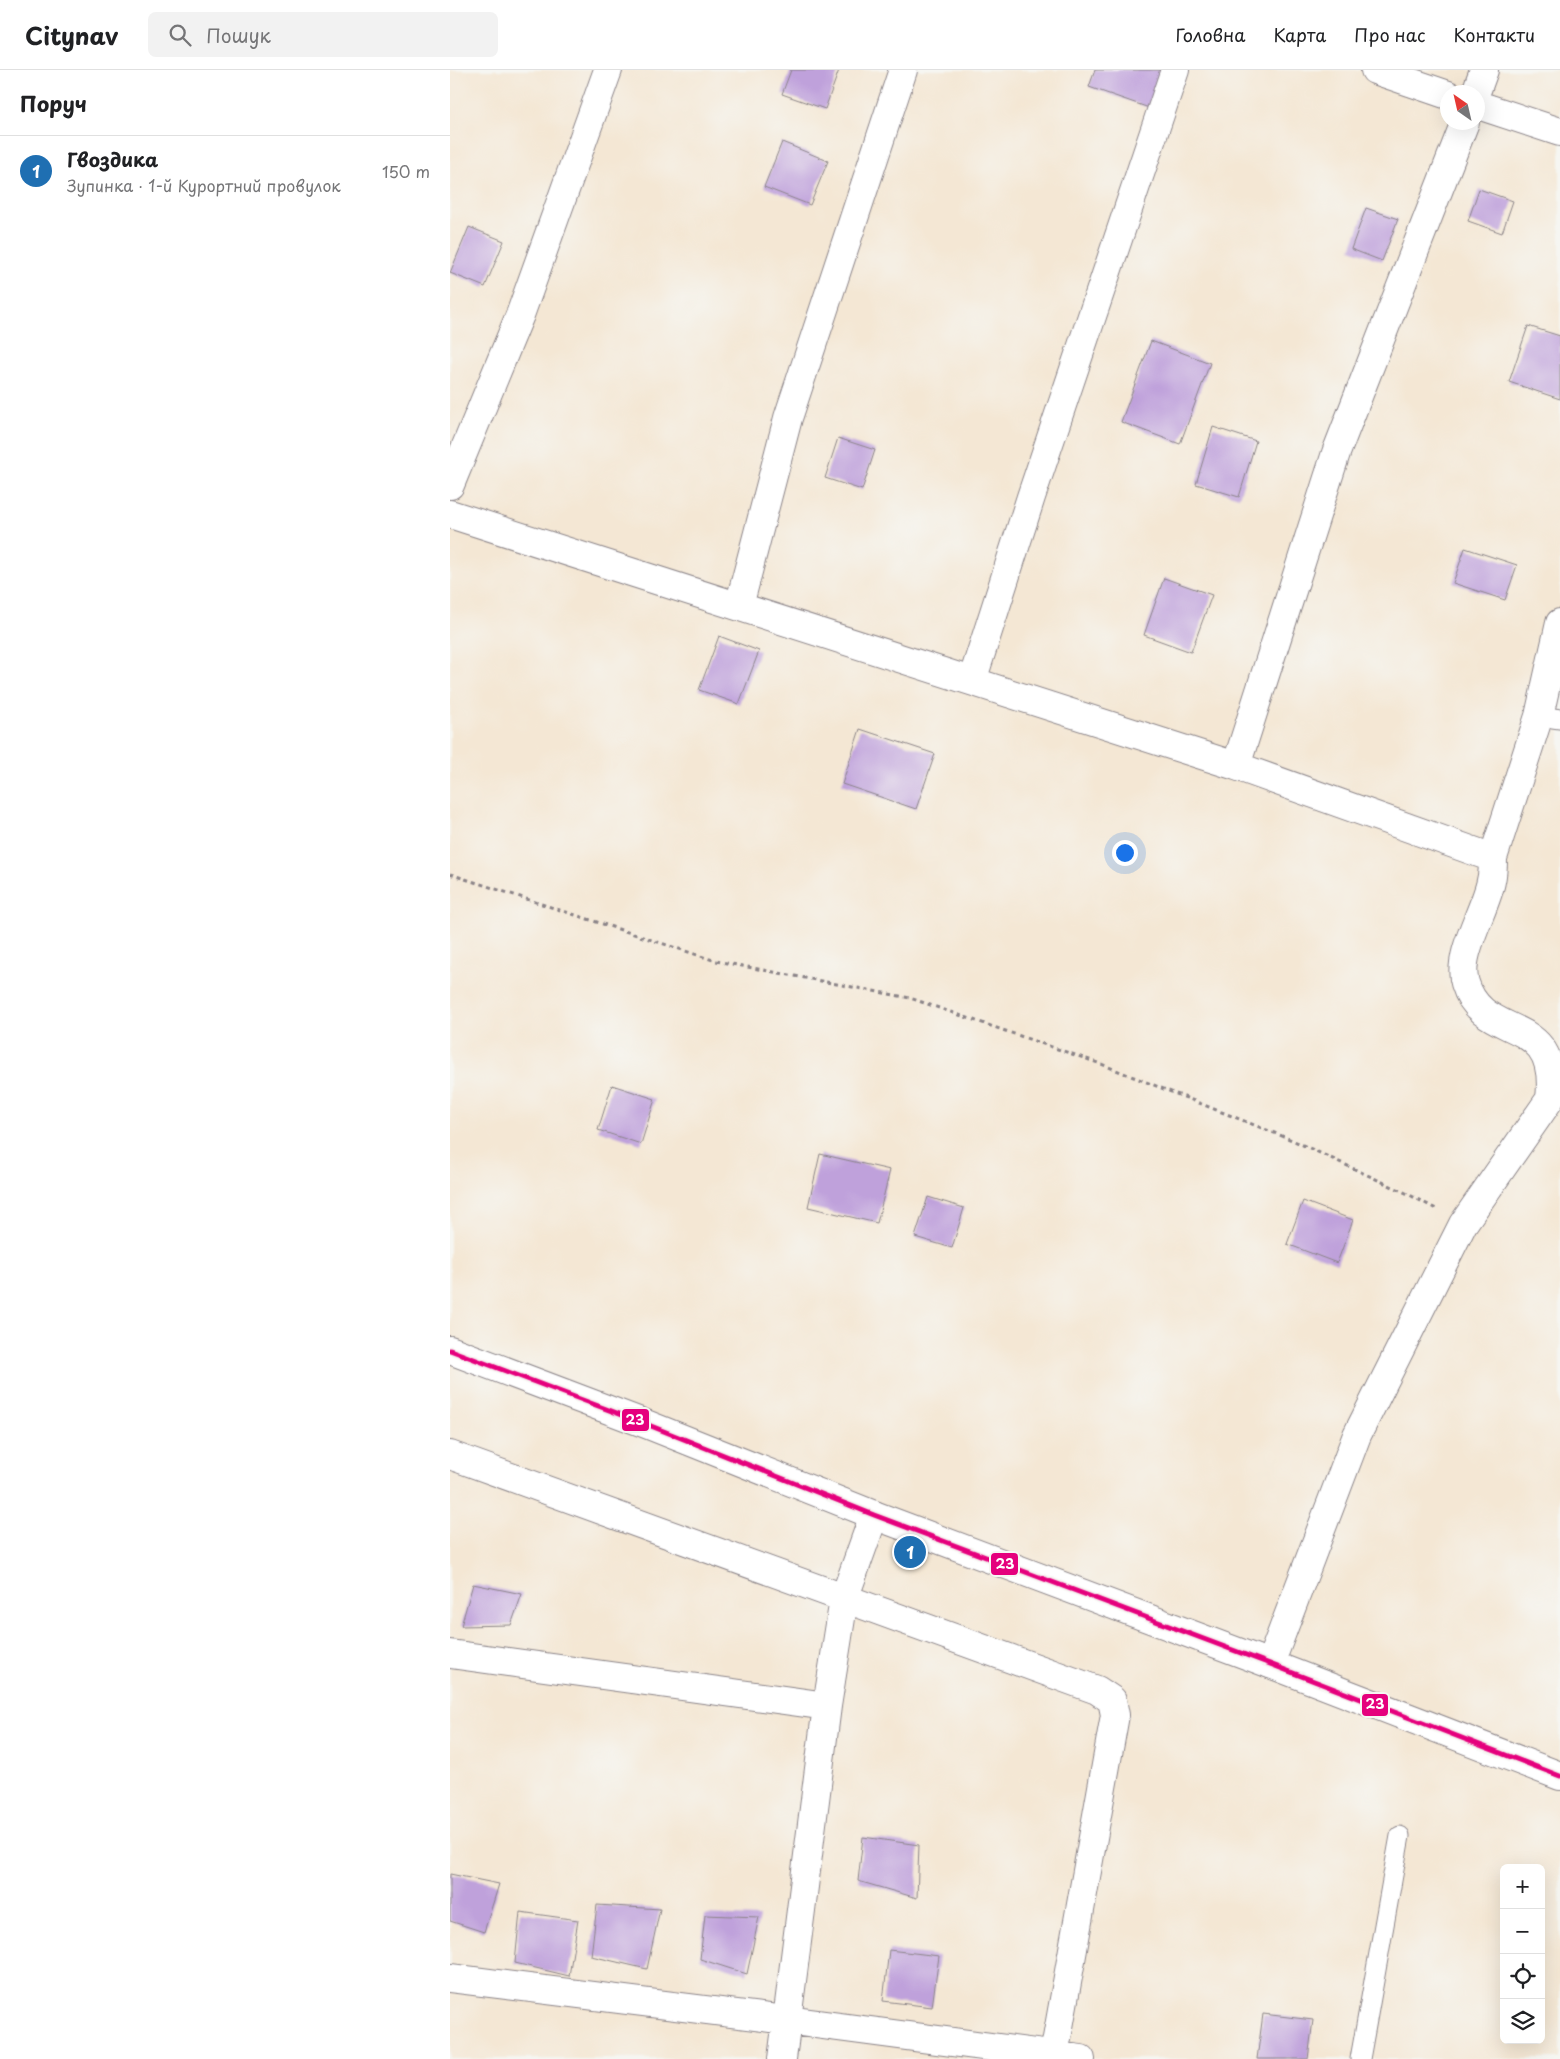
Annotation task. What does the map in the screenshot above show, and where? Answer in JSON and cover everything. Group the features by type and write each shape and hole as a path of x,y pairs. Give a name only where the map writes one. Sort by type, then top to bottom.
{"street":[{"path":"450,485 520,315 608,70"},
{"path":"739,606 788,418 903,70"},
{"path":"972,681 1031,497 1175,70"},
{"path":"1375,70 1440,92"},
{"path":"1479,85 1484,70"},
{"path":"1485,107 1560,132"},
{"path":"1236,766 1336,453 1462,130"},
{"path":"450,514 1236,766 1493,858"},
{"path":"1270,1664 1357,1435 1463,1224 1550,1099 1554,1079 1553,1062 1546,1048 1537,1038 1486,1014 1472,1000 1464,981 1464,964 1491,882 1493,858 1549,718 1560,623"},
{"path":"450,1350 646,1424 874,1515 1270,1664 1560,1776"},
{"path":"450,1455 1097,1690 1112,1700 1115,1715 1054,2055"},
{"path":"782,2059 827,1706 844,1599 874,1515"},
{"path":"450,1654 827,1706"},
{"path":"450,1978 1081,2059"}],"lane":[{"path":"1360,2059 1400,1836"}],"path":[{"path":"450,874 716,961 910,998 1101,1064 1292,1140 1406,1193 1463,1224"}],"building":[{"path":"791,70 839,70 825,109 782,94"},
{"path":"1095,70 1164,70 1158,111 1089,87"},
{"path":"782,142 828,161 810,205 764,187"},
{"path":"1479,189 1513,201 1502,233 1468,221"},
{"path":"1366,208 1398,219 1382,261 1351,249"},
{"path":"469,227 504,241 485,287 450,273"},
{"path":"1528,326 1560,336 1560,399 1509,382"},
{"path":"1151,341 1210,363 1180,444 1121,422"},
{"path":"1213,427 1256,441 1239,497 1196,484"},
{"path":"838,438 875,450 862,490 825,478"},
{"path":"1465,548 1517,565 1505,600 1453,583"},
{"path":"1164,578 1212,595 1191,652 1144,635"},
{"path":"719,636 759,651 739,704 699,690"},
{"path":"860,729 935,754 916,809 842,784"},
{"path":"612,1085 655,1099 641,1144 598,1130"},
{"path":"820,1154 890,1170 877,1223 808,1207"},
{"path":"928,1197 964,1208 952,1248 915,1237"},
{"path":"1303,1201 1353,1220 1337,1263 1287,1244"},
{"path":"473,1584 522,1594 511,1625 461,1626"},
{"path":"863,1837 919,1845 917,1898 858,1881"},
{"path":"450,1874 499,1884 484,1932 450,1921"},
{"path":"597,1905 660,1909 647,1969 591,1956"},
{"path":"520,1912 578,1920 569,1976 515,1963"},
{"path":"705,1915 759,1917 747,1974 700,1959"},
{"path":"889,1950 939,1956 932,2007 883,2001"},
{"path":"1263,2014 1313,2020 1308,2059 1257,2059"}],"transit line":[{"name":"23","path":"450,1350 646,1424 874,1515 1270,1664 1560,1776"}],"place":[{"name":"Гвоздика","path":"910,1552"}]}
